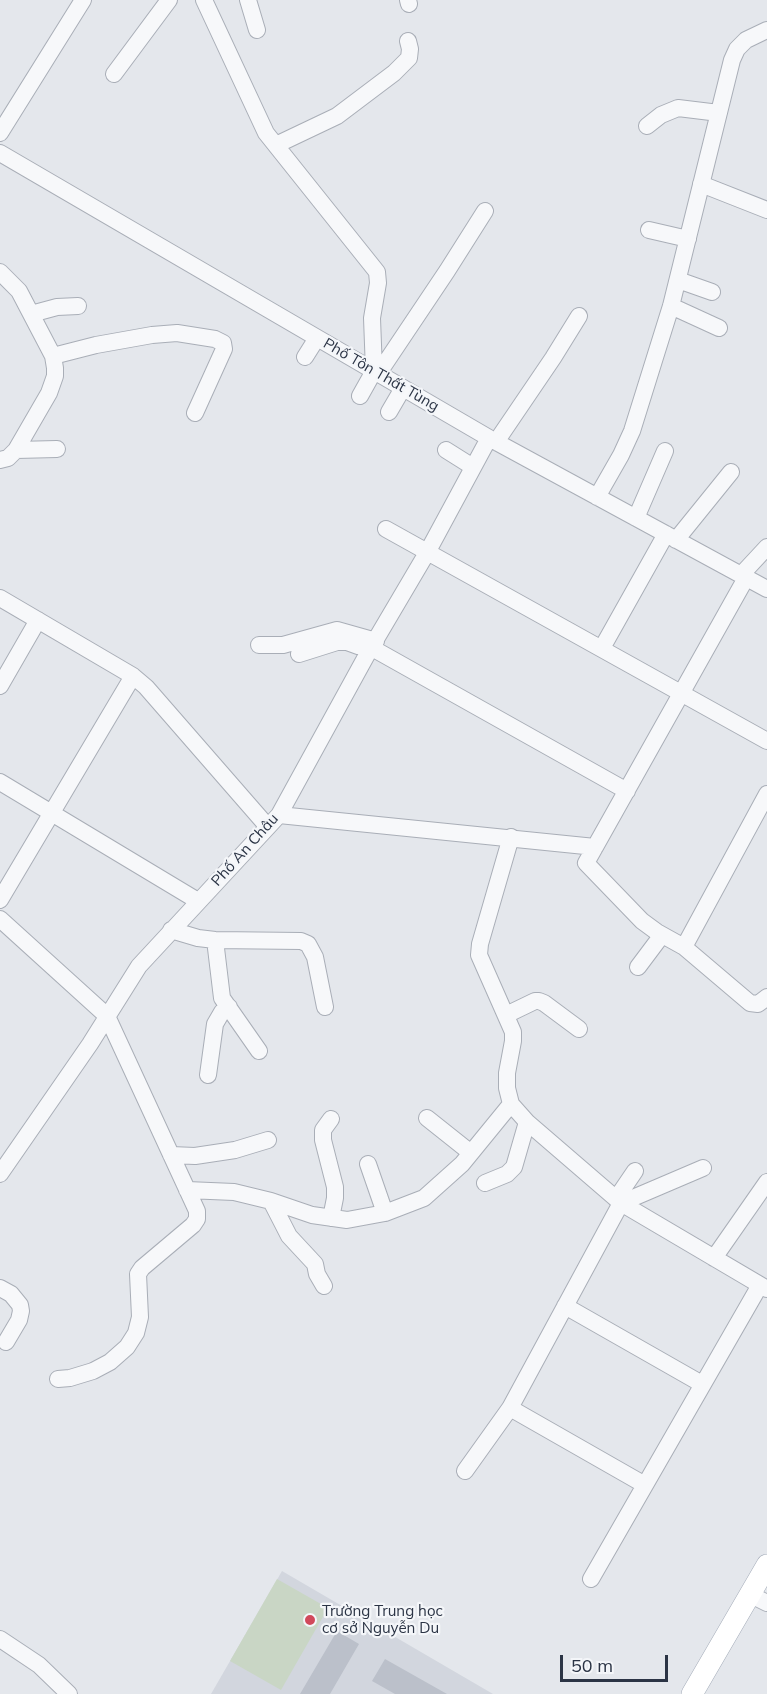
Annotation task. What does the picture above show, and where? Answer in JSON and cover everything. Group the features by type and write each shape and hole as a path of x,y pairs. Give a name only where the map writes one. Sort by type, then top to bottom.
{"main road":[{"path":"692,1694 759,1599 767,1566"}],"street":[{"path":"0,133 83,0"},
{"path":"114,74 169,0"},
{"path":"204,0 266,133 377,272 378,283 372,318 376,372"},
{"path":"248,0 257,30"},
{"path":"597,497 632,431 672,306 732,60 737,49 746,40 767,30"},
{"path":"276,145 338,116 394,73 409,58 408,41"},
{"path":"647,126 670,110 678,108 719,113"},
{"name":"Phố Tôn Thất Tùng","path":"0,153 492,440 767,589"},
{"path":"701,184 767,210"},
{"path":"360,396 447,271 485,211"},
{"path":"649,230 688,238"},
{"path":"0,272 19,291 52,356 55,376 49,393 16,450 8,458 0,460"},
{"path":"678,280 712,292"},
{"path":"31,314 57,307 78,306"},
{"path":"672,306 719,328"},
{"name":"Phố An Châu","path":"0,1174 107,1016 129,979 171,930 273,821 428,551 473,466 553,358 579,316"},
{"path":"52,356 152,335 177,333 215,339 223,343 224,349 195,412"},
{"path":"305,357 317,338"},
{"path":"389,412 403,388"},
{"path":"16,450 57,449"},
{"path":"446,450 473,466"},
{"path":"636,518 666,451"},
{"path":"602,648 671,537 731,472"},
{"path":"386,529 767,741"},
{"path":"767,547 744,576 586,863 642,921 662,935 684,946 750,1003 758,1004 767,997"},
{"path":"0,598 133,676 273,821 511,837 595,847"},
{"path":"0,686 38,620"},
{"path":"259,645 283,645 337,630 372,647 627,790"},
{"path":"299,654 338,642 372,647"},
{"path":"0,900 133,676"},
{"path":"0,782 198,901"},
{"path":"684,946 767,794"},
{"path":"511,837 480,944 480,955 513,1032 507,1080 511,1104 527,1122 618,1201 763,1287 702,1384 591,1579"},
{"path":"0,919 107,1016 197,1211 197,1219 193,1225 142,1268 138,1274 140,1317 136,1333 127,1347 110,1362 93,1371 58,1379"},
{"path":"171,930 198,938 215,940 301,941 308,944 315,957 325,1007"},
{"path":"638,967 662,935"},
{"path":"215,940 222,998 259,1051"},
{"path":"506,1015 539,1001 579,1029"},
{"path":"208,1075 215,1024 222,1012 229,1007"},
{"path":"186,1190 234,1192 271,1201 312,1215 347,1220 385,1213 424,1198 462,1164 511,1104"},
{"path":"427,1118 471,1153"},
{"path":"331,1119 323,1130 323,1140 335,1187 331,1218"},
{"path":"485,1183 507,1174 513,1167 527,1122"},
{"path":"171,1155 195,1155 235,1150 268,1140"},
{"path":"368,1164 385,1213"},
{"path":"618,1201 703,1168"},
{"path":"465,1471 510,1408 635,1172"},
{"path":"714,1258 767,1182"},
{"path":"271,1201 289,1236 315,1264 317,1274 324,1286"},
{"path":"0,1288 11,1294 20,1305 21,1311 19,1320 6,1342"},
{"path":"565,1306 702,1384"},
{"path":"510,1408 645,1485"},
{"path":"0,1639 39,1665 69,1694"}],"shaded area":[{"name":"Trường Trung học cơ sở Nguyễn Du","path":"282,1571 493,1694 211,1694"}],"green space":[{"path":"277,1579 328,1608 281,1690 230,1661"}],"building":[{"path":"337,1631 359,1644 330,1694 300,1694"},
{"path":"385,1659 447,1694 395,1694 372,1681"}],"place":[{"name":"Trường Trung học cơ sở Nguyễn Du","path":"310,1620"}]}
